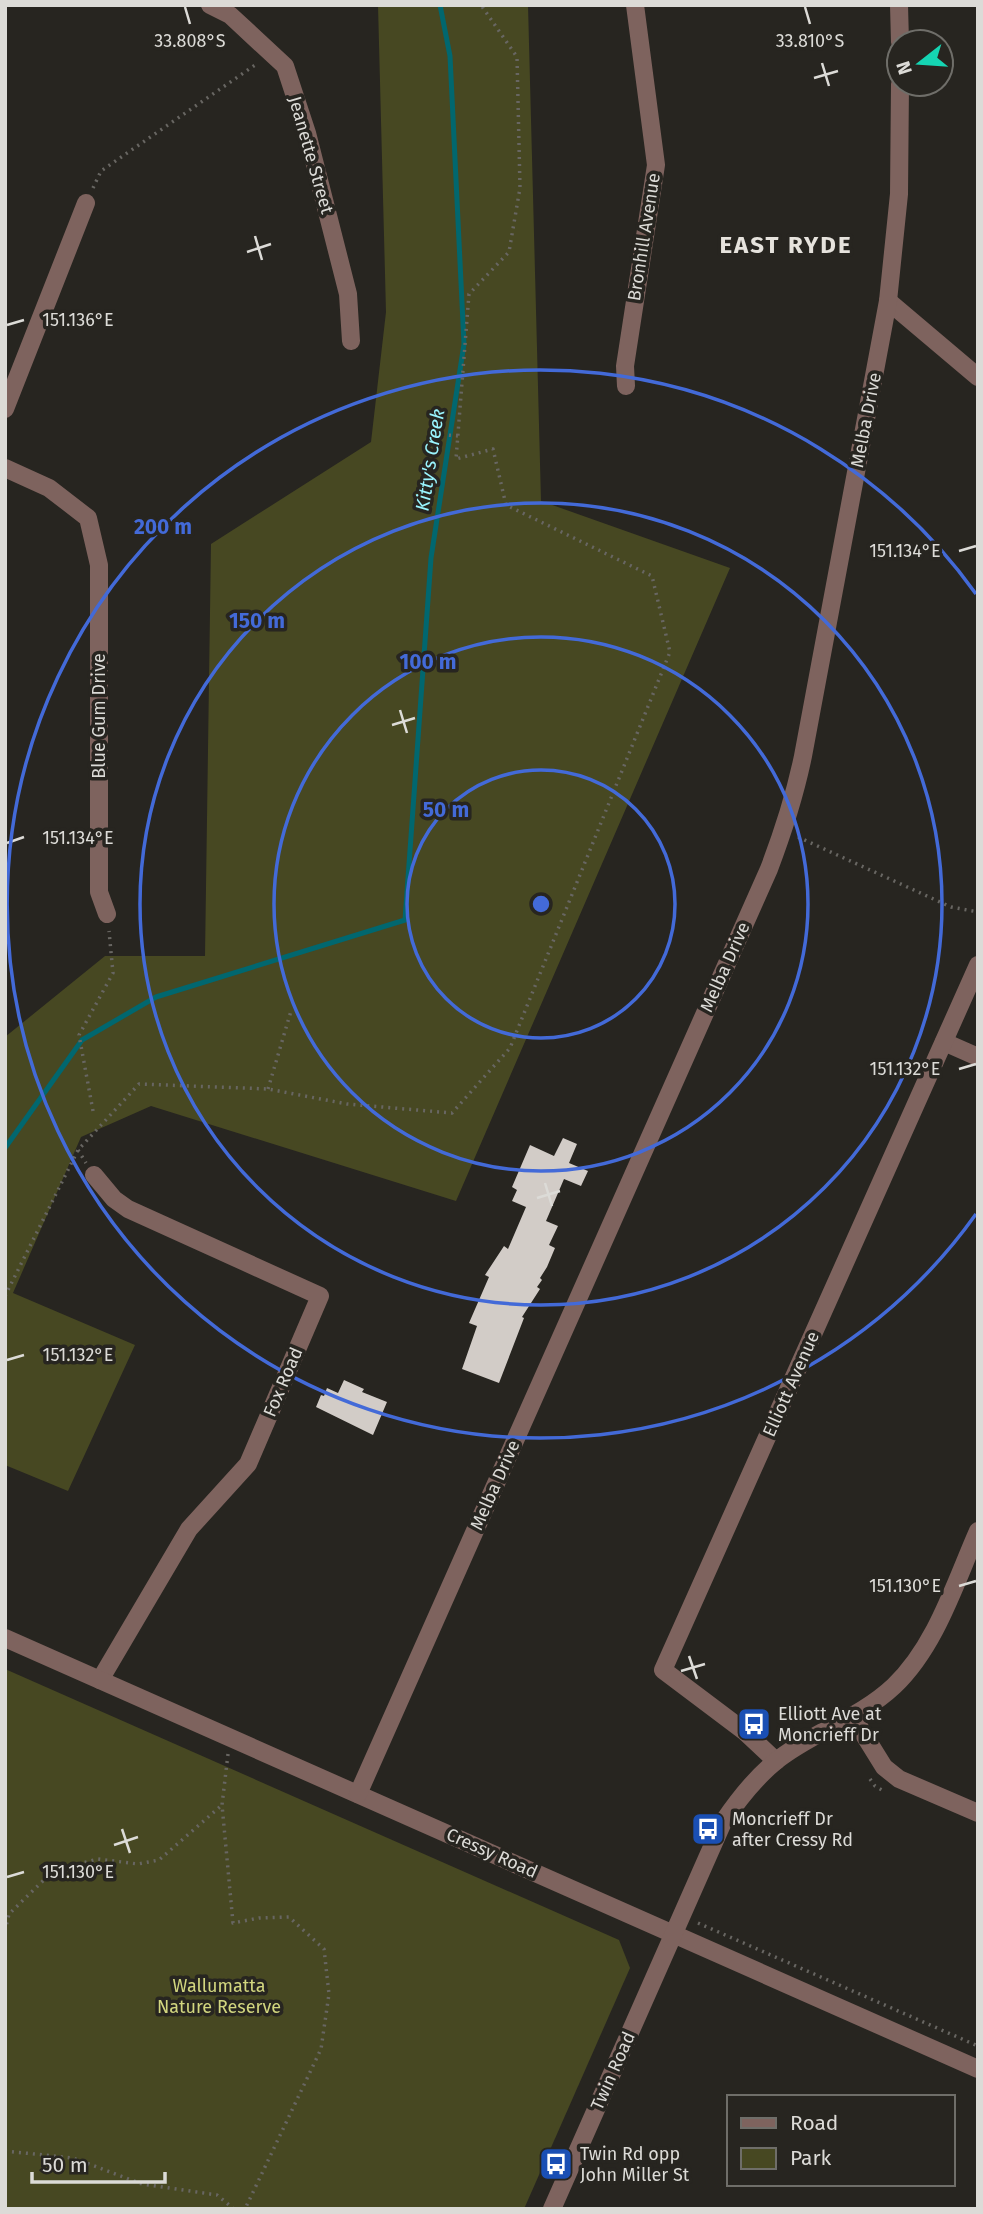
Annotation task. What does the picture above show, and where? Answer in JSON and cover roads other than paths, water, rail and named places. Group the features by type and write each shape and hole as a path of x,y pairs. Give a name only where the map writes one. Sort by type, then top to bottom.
{"street":[{"name":"Jeanette Street","path":"209,5 230,15 285,66 307,133 348,294 351,341"},
{"name":"Bronhill Avenue","path":"626,386 625,366 656,164 635,5"},
{"path":"899,5 900,28"},
{"name":"Melba Drive","path":"358,1794 784,830 803,756 888,301 899,194 900,98"},
{"path":"5,409 86,203"},
{"path":"888,301 978,377"},
{"name":"Blue Gum Drive","path":"5,468 49,488 88,518 99,565 99,892 107,914"},
{"name":"Elliott Avenue","path":"776,1761 744,1731 663,1670 978,965"},
{"path":"944,1042 978,1057"},
{"name":"Fox Road","path":"94,1175 102,1188 128,1209 320,1296 248,1464 189,1529 100,1680"},
{"name":"Twin Road","path":"552,2209 723,1822 745,1792 776,1761 853,1717 893,1687 921,1653 978,1531"},
{"name":"Cressy Road","path":"5,1638 978,2069"},
{"path":"853,1717 884,1767 899,1779 978,1813"}],"waterway":[{"name":"Kitty's Creek","path":"5,1148 82,1040 156,997 405,920 431,558 464,344 450,56 440,5"}],"place":[{"name":"Elliott Ave at Moncrieff Dr","path":"754,1724"},
{"name":"Moncrieff Dr after Cressy Rd","path":"708,1829"},
{"name":"Twin Rd opp John Miller St","path":"556,2164"}],"district":[{"name":"EAST RYDE","path":"786,245"}],"park label":[{"name":"Wallumatta Nature Reserve","path":"219,1996"}]}
